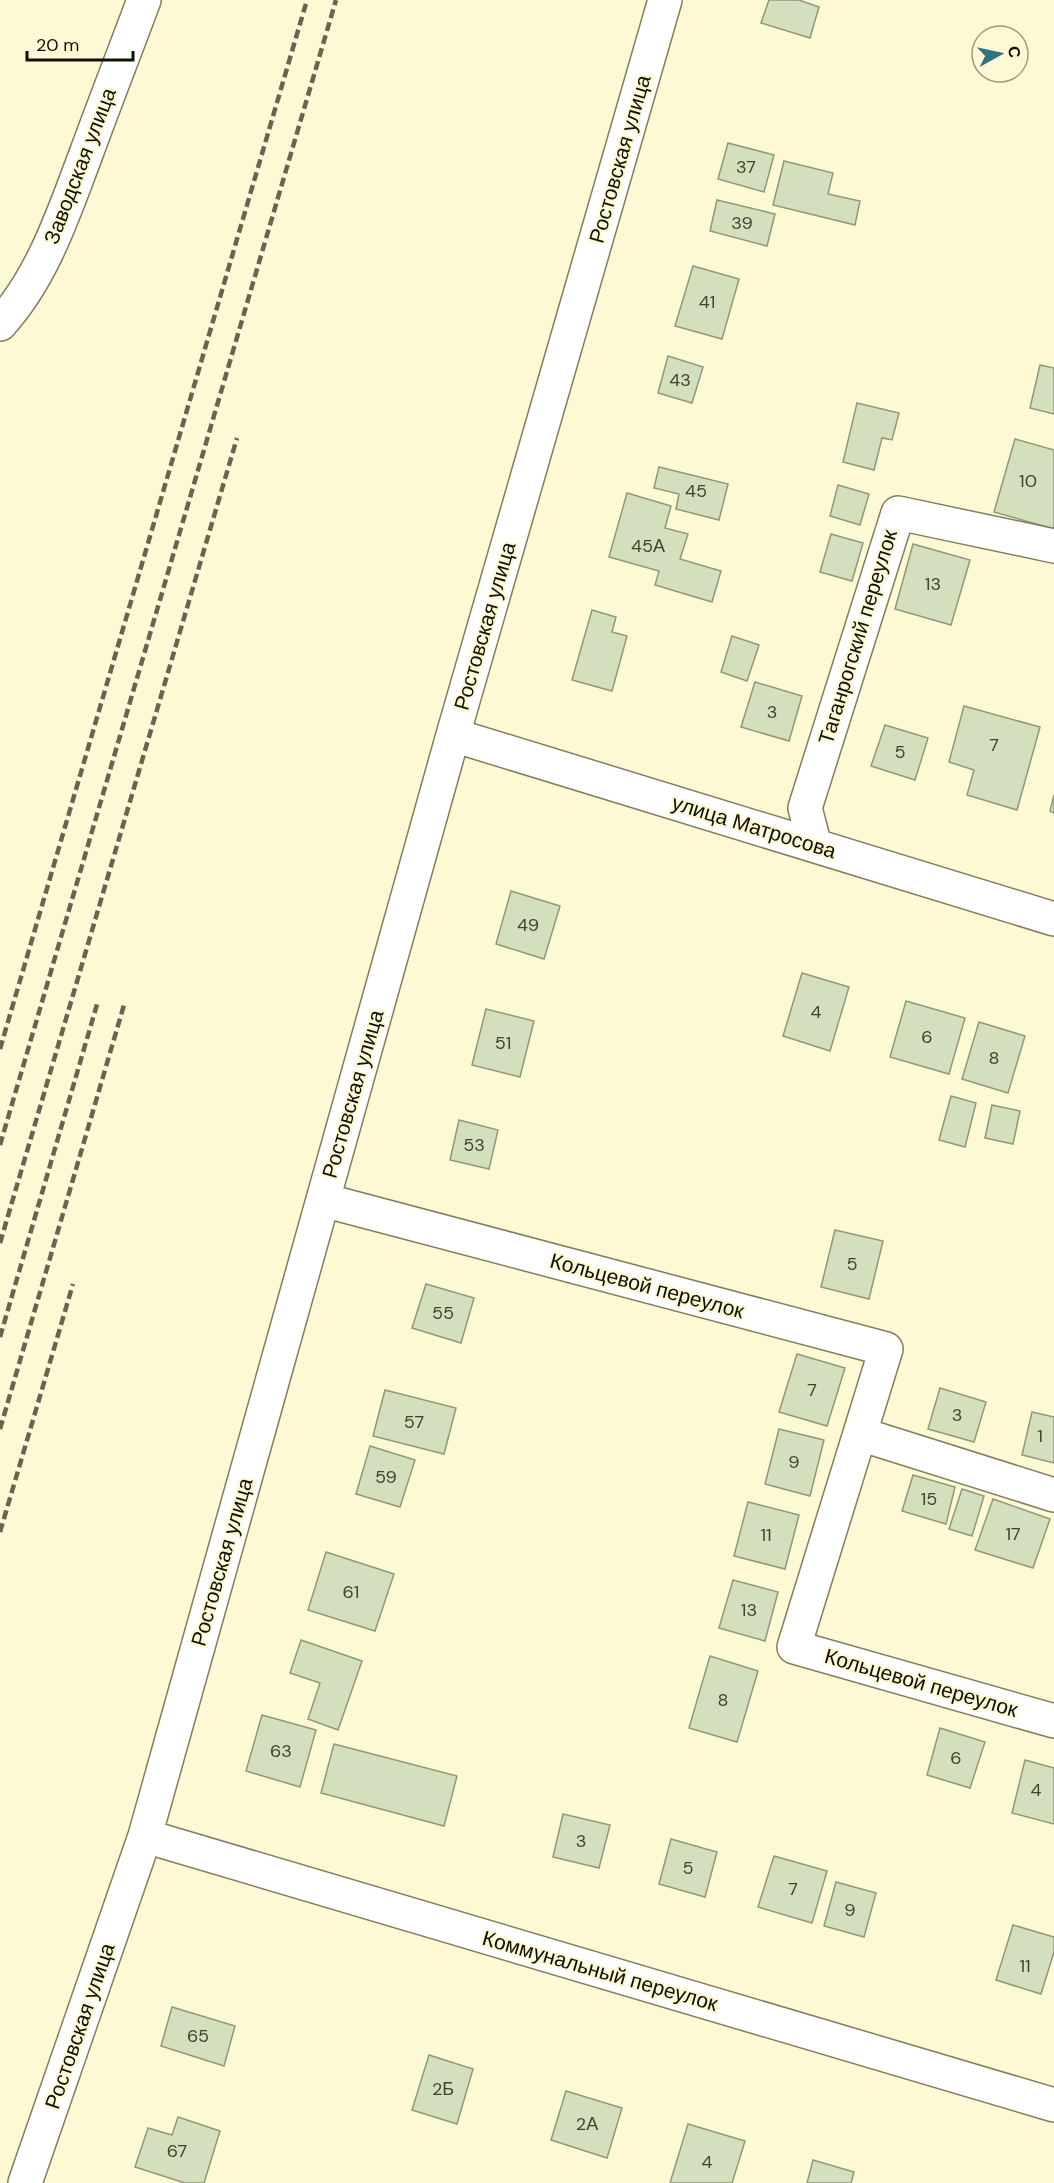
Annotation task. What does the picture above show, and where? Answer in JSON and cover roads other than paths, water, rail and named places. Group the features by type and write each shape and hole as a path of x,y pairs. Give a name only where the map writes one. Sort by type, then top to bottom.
{"street":[{"name":"Заводская улица","path":"0,324 34,275 58,228 144,0"},
{"name":"Ростовская улица","path":"26,2183 146,1836 453,735 665,0"},
{"name":"Таганрогский переулок","path":"815,846 805,808 898,513 1054,546"},
{"name":"улица Матросова","path":"453,735 1054,920"},
{"name":"Кольцевой переулок","path":"323,1200 886,1349 794,1647 1054,1721"},
{"path":"860,1434 1054,1495"},
{"name":"Коммунальный переулок","path":"146,1836 1054,2105"}],"railway":[{"path":"0,1049 307,0"},
{"path":"0,1145 336,0"},
{"path":"0,1243 237,438"},
{"path":"0,1337 98,1001"},
{"path":"0,1429 124,1005"},
{"path":"0,1532 73,1284"}]}
